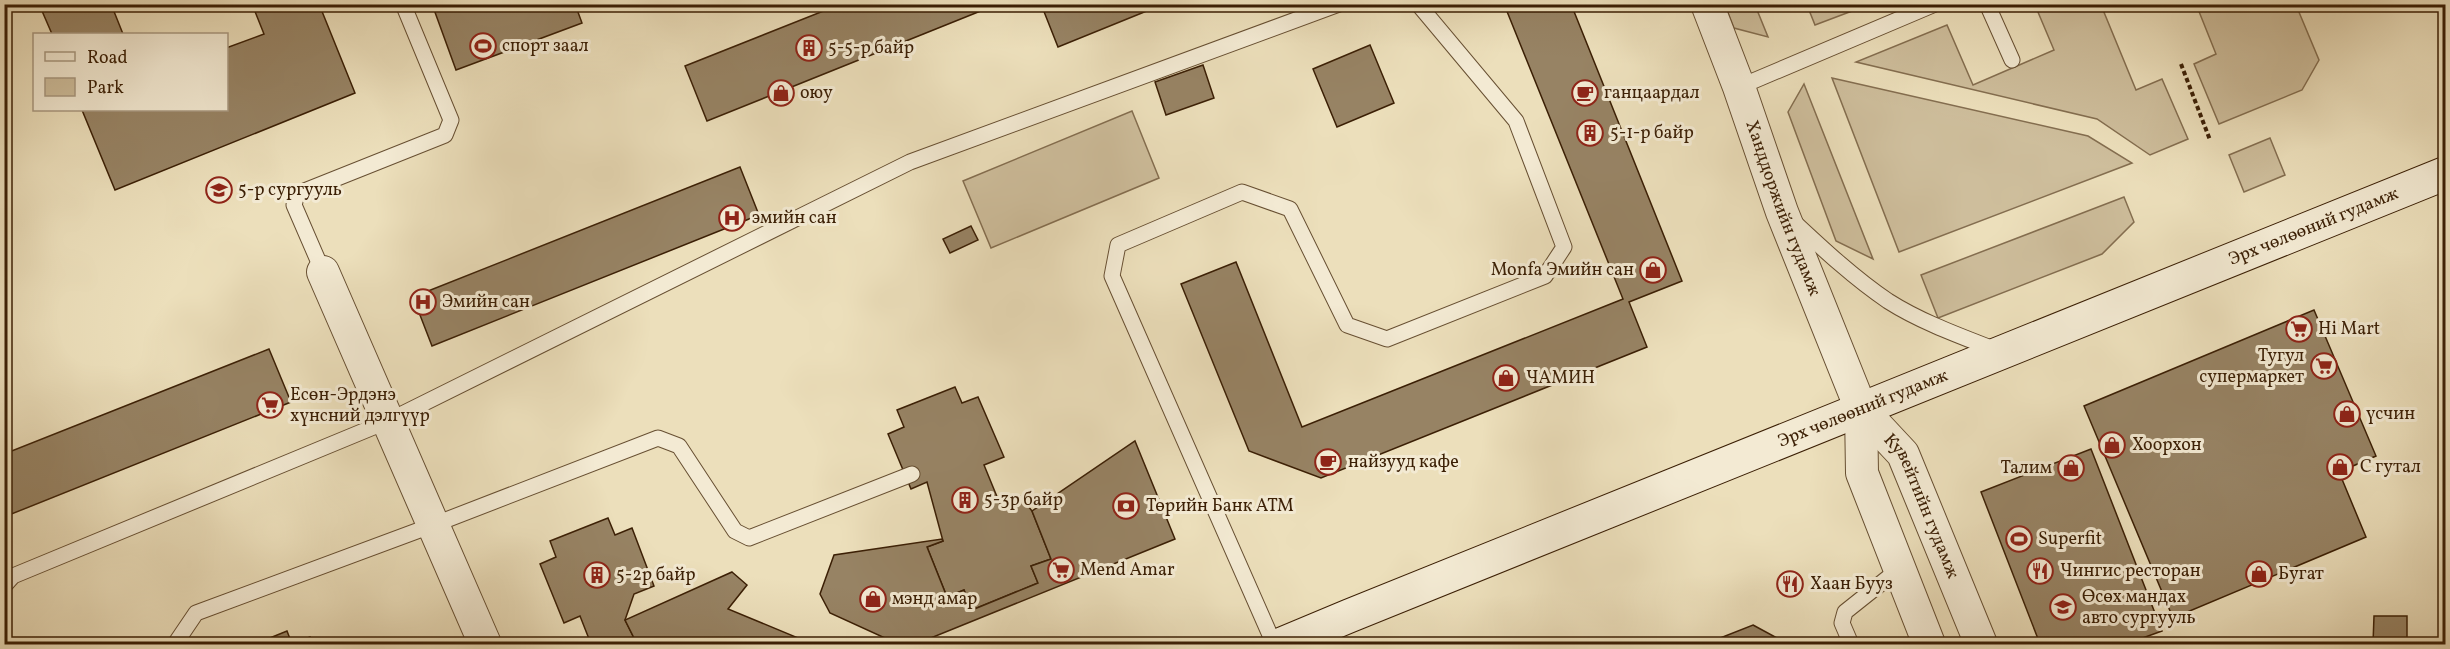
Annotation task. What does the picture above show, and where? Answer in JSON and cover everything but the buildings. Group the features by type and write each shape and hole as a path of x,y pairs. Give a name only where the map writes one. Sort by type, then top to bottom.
{"main road":[{"name":"Эрх чөлөөний гудамж","path":"1282,645 2445,173"}],"street":[{"name":"Ханддоржийн гудамж","path":"1707,4 1739,87 1782,212 1861,409"},
{"path":"323,272 484,645"},
{"name":"Кувейтийн гудамж","path":"1861,409 1862,473 1929,645"},
{"name":"Кувейтийн гудамж","path":"1861,409 1903,454 1981,645"}],"lane":[{"path":"323,272 294,205 297,194 445,135 450,120 403,4"},
{"path":"4,586 13,576 388,421 910,162 1339,4"},
{"path":"1274,645 1112,276 1118,245 1242,192 1290,209 1347,325 1387,339 1545,276 1564,247 1516,121 1418,4"},
{"path":"1739,87 1935,4"},
{"path":"1987,4 2012,60"},
{"path":"1782,212 1888,301 1933,325 2002,352"},
{"path":"175,645 196,613 658,438 679,446 735,531 749,538 912,474"},
{"path":"1851,645 1842,623 1845,612 1899,569"}],"path":[{"path":"2181,64 2210,140"}],"green space":[{"path":"2196,4 2296,5 2319,60 2302,90 2219,124 2194,64 2216,54"},
{"path":"1725,5 1755,5 1768,37 1734,28"},
{"path":"1807,5 1868,5 1815,25"},
{"path":"2035,5 2101,5 2136,90 2162,79 2188,139 2150,155 2097,119 1856,62 1947,25 1973,85 2054,50"},
{"path":"1832,78 2088,136 2132,163 1899,252"},
{"path":"1804,84 1873,259 1836,241 1788,112"},
{"path":"1132,111 1159,178 991,248 963,181"},
{"path":"2270,138 2285,175 2244,192 2229,155"},
{"path":"2124,197 2134,222 2102,254 1938,318 1921,275"}],"place":[{"name":"спорт заал","path":"483,46"},
{"name":"5-5-р байр","path":"809,48"},
{"name":"оюу","path":"781,93"},
{"name":"ганцаардал","path":"1585,93"},
{"name":"5-1-р байр","path":"1590,133"},
{"name":"5-р сургууль","path":"219,190"},
{"name":"эмийн сан","path":"732,218"},
{"name":"Monfa Эмийн сан","path":"1653,270"},
{"name":"Эмийн сан","path":"423,302"},
{"name":"Hi Mart","path":"2299,329"},
{"name":"Тугул супермаркет","path":"2324,366"},
{"name":"ЧАМИН","path":"1506,378"},
{"name":"Есөн-Эрдэнэ хүнсний дэлгүүр","path":"270,405"},
{"name":"үсчин","path":"2347,414"},
{"name":"Хоорхон","path":"2112,445"},
{"name":"найзууд кафе","path":"1328,462"},
{"name":"С гутал","path":"2340,467"},
{"name":"Талим","path":"2071,468"},
{"name":"5-3р байр","path":"965,500"},
{"name":"Төрийн Банк АТМ","path":"1126,506"},
{"name":"Superfit","path":"2019,539"},
{"name":"Mend Amar","path":"1061,570"},
{"name":"Чингис ресторан","path":"2040,571"},
{"name":"Бугат","path":"2259,574"},
{"name":"5-2р байр","path":"597,575"},
{"name":"Хаан Бууз","path":"1790,584"},
{"name":"мэнд амар","path":"873,599"},
{"name":"Өсөх мандах авто сургууль","path":"2063,607"}]}
